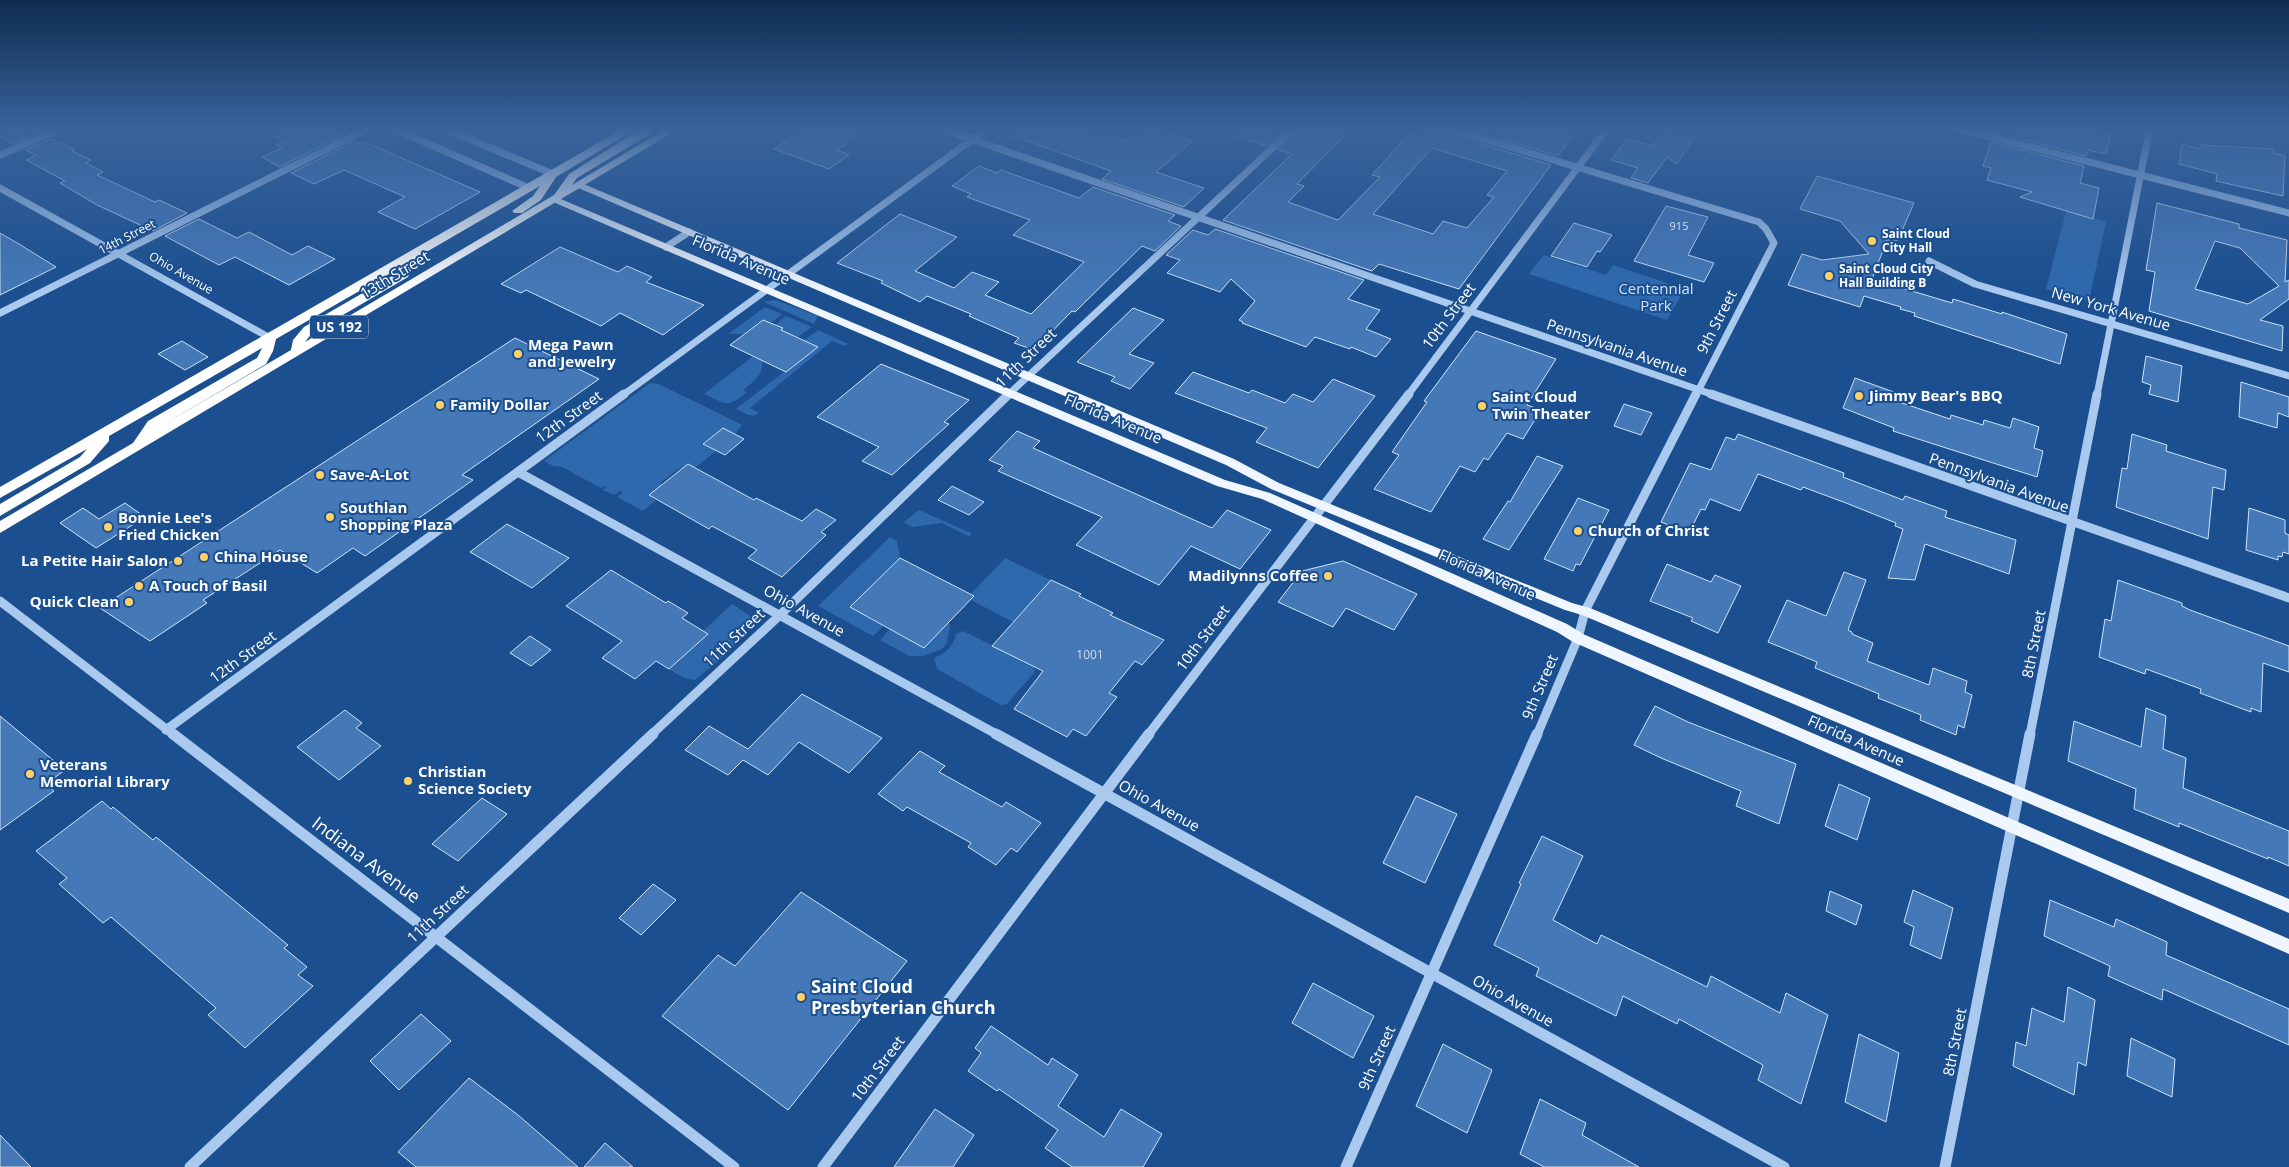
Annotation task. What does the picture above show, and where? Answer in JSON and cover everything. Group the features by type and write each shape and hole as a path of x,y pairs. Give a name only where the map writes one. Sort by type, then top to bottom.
{"highway":[{"name":"13th Street","path":"0,493 540,181"},
{"path":"464,253 464,242 529,204 537,198 548,181"},
{"path":"556,200 569,181"},
{"name":"13th Street","path":"0,528 585,181"},
{"path":"297,352 299,340 308,330 404,274 411,256"},
{"path":"133,449 153,424 262,361 270,338"},
{"path":"0,511 84,460 112,429"}],"main road":[{"name":"Florida Avenue","path":"579,185 1230,462 1274,486 1568,607 1586,611 2018,794 2289,906"},
{"name":"Florida Avenue","path":"556,200 1214,480 1266,496 1562,628 1578,638 2289,947"}],"street":[{"name":"14th Street","path":"0,313 263,181"},
{"path":"514,181 529,188"},
{"name":"12th Street","path":"166,730 915,181"},
{"name":"Pennsylvania Avenue","path":"1091,181 1699,390 2072,524 2289,598"},
{"name":"11th Street","path":"190,1167 780,615 1009,394 1236,181"},
{"name":"10th Street","path":"823,1167 1568,181"},
{"name":"9th Street","path":"1346,1167 1578,638 1586,611 1774,243 1766,229 1759,222 1623,181"},
{"name":"8th Street","path":"1944,1167 2139,181"},
{"path":"2165,181 2289,213"},
{"name":"Ohio Avenue","path":"0,188 270,338"},
{"name":"Florida Avenue","path":"666,247 689,232"},
{"name":"New York Avenue","path":"1929,261 1975,284 2289,376"},
{"name":"Ohio Avenue","path":"518,472 1784,1167"},
{"name":"Indiana Avenue","path":"0,601 734,1167"}],"green space":[{"path":"2066,211 2106,222 2089,301 2046,289"},
{"name":"Centennial Park","path":"1544,255 1606,275 1613,265 1685,289 1667,320 1529,274"},
{"path":"775,300 818,316 814,324 764,302"},
{"path":"765,307 782,314 772,322 769,321 765,324 759,322 743,334 728,334"},
{"path":"786,316 812,327 762,362 759,375 743,390 747,392 735,401 726,403 704,394 765,347 762,345 783,328 776,324"},
{"path":"818,330 848,344 845,346 832,341 750,408 759,413 756,415 736,409 785,371 803,341"},
{"path":"650,383 659,384 742,425 735,434 722,428 702,444 716,451 690,472 680,468 660,483 663,485 651,498 656,500 643,511 617,497 623,492 620,491 614,495 603,490 606,487 604,486 601,488 562,467 553,466 544,461"},
{"path":"919,510 971,533 970,537 942,523 912,527 904,522"},
{"path":"890,537 897,541 900,558 851,607 883,626 873,636 818,606"},
{"path":"1005,558 1051,580 1013,622 971,600 974,596 971,594"},
{"path":"732,604 749,615 752,621 734,646 695,680 684,678 668,669 706,635 702,632"},
{"path":"948,623 950,625 947,643 942,649 923,656 909,656 880,640 890,629 924,648"},
{"path":"963,631 1033,666 1035,670 1033,674 1007,704 1001,705 937,669 934,658 948,649 953,643 956,634"}],"building":[{"path":"111,181 155,202 159,200 187,213 153,231 97,205 60,183"},
{"path":"370,181 456,181 480,192 415,229 378,212 405,197"},
{"path":"958,181 1033,181 1079,198 1093,187 1175,215 1168,221 1181,226 1155,251 1142,246 1075,312 1072,311 1034,350 1014,343 1019,338 969,316 971,314 927,296 920,302 881,283 883,281 837,263 900,214 957,237 915,271 954,288 972,272 999,282 985,295 1031,314 1084,262 1013,235 1030,220 967,197 971,194 952,186"},
{"path":"1109,181 1184,181 1204,188 1184,207"},
{"path":"1263,181 1299,181 1297,184 1304,186 1288,202 1338,220 1376,181 1402,181 1373,214 1433,234 1443,221 1467,228 1494,197 1487,195 1498,181 1539,181 1459,289 1379,264 1372,271 1223,220"},
{"path":"1814,181 1837,181 1914,203 1898,240 1887,240 1872,279 1952,303 1953,299 2002,314 2002,312 2067,334 2060,364 1914,316 1915,313 1900,309 1901,307 1864,296 1860,307 1788,285 1802,254 1822,260 1869,254 1840,221 1800,209"},
{"path":"1992,181 2080,181 2080,183 2099,188 2093,219 2020,197 2032,192"},
{"path":"2218,181 2284,181 2283,196"},
{"path":"2157,203 2239,224 2239,228 2287,240 2285,282 2289,280 2289,299 2260,320 2283,326 2282,351 2149,311 2155,272 2146,270","holes":["2215,241 2240,248 2279,286 2248,304 2195,289"]},
{"path":"1666,206 1708,217 1688,255 1714,263 1704,282 1634,261"},
{"path":"199,219 237,238 249,232 292,255 308,246 335,259 289,285 235,257 219,265 165,236"},
{"path":"1574,223 1612,235 1600,252 1597,251 1587,267 1551,256"},
{"path":"1215,229 1364,280 1348,299 1380,310 1366,329 1391,339 1376,357 1351,347 1350,349 1315,337 1306,347 1242,323 1239,320 1255,301 1231,279 1220,292 1167,273 1180,260 1166,255 1193,230 1208,235"},
{"path":"0,233 19,244 56,267 0,295"},
{"path":"560,247 618,272 627,266 652,277 646,282 704,305 663,335 620,313 601,326 526,290 521,293 501,284"},
{"path":"1133,308 1164,320 1129,354 1154,363 1130,389 1111,381 1115,377 1077,362"},
{"path":"763,320 783,328 781,330 818,347 786,372 730,345"},
{"path":"1476,331 1556,359 1527,405 1541,410 1523,439 1507,433 1488,460 1484,458 1475,472 1460,466 1431,512 1374,489 1399,455 1392,452 1427,402 1424,401"},
{"name":"Southlan Shopping Plaza","path":"515,338 599,379 462,475 473,480 365,556 353,548 317,573 280,550 203,600 207,603 150,641 100,608"},
{"path":"182,341 208,357 185,370 158,354"},
{"path":"2146,356 2182,366 2178,402 2149,394 2151,385 2142,382"},
{"path":"881,364 969,400 944,422 949,424 892,475 862,461 879,447 817,417"},
{"path":"1193,372 1249,393 1252,390 1285,403 1293,394 1313,402 1333,379 1375,396 1318,468 1256,442 1267,428 1175,393"},
{"path":"1855,378 1902,395 1899,402 1950,419 1951,415 1983,425 1984,420 2010,428 2013,418 2039,427 2034,448 2043,451 2037,477 1893,431 1894,428 1843,408"},
{"path":"2241,382 2289,397 2289,417 2278,413 2277,428 2239,417"},
{"path":"1624,404 1652,413 1641,435 1614,426"},
{"path":"723,428 744,439 725,455 703,444"},
{"path":"1017,431 1040,441 1033,448 1212,528 1227,510 1271,530 1240,569 1191,546 1159,585 1076,545 1102,517 998,471 1003,466 989,460"},
{"path":"1738,434 1844,473 1843,477 1903,500 1905,496 1947,511 1945,517 2016,540 2009,574 1925,544 1915,580 1888,578 1903,529 1895,526 1896,523 1803,487 1801,490 1758,474 1740,511 1710,499 1705,510 1701,509 1689,533 1661,522 1690,463 1711,470 1726,437 1735,440"},
{"path":"2132,434 2167,445 2166,451 2226,470 2224,490 2213,487 2208,539 2116,507 2122,468 2127,469"},
{"path":"1537,456 1563,466 1509,550 1483,539 1508,501 1510,502"},
{"path":"688,464 754,500 756,498 802,521 816,509 836,520 821,532 826,535 782,577 748,558 757,550 712,526 709,529 649,495"},
{"path":"952,486 984,502 969,515 938,500"},
{"path":"1578,498 1609,510 1580,565 1576,564 1573,571 1544,559"},
{"name":"Bonnie Lee's Fried Chicken","path":"125,503 145,517 96,548 60,523 83,508 99,519"},
{"path":"2249,508 2285,520 2285,533 2289,535 2289,554 2283,552 2282,557 2278,556 2278,560 2246,550"},
{"path":"507,524 569,558 532,588 470,552"},
{"path":"900,558 974,596 924,648 850,607"},
{"path":"1343,561 1417,594 1394,630 1346,608 1333,627 1278,602 1302,571"},
{"path":"1667,564 1711,582 1715,575 1741,586 1718,633 1691,621 1693,618 1650,601"},
{"path":"611,570 666,603 668,601 688,613 682,618 708,634 669,669 656,661 635,679 602,658 622,641 566,606"},
{"path":"1844,572 1866,580 1848,630 1852,634 1873,643 1867,661 1929,685 1933,668 1967,681 1965,692 1972,695 1964,728 1958,725 1956,735 1920,720 1921,715 1878,698 1879,694 1815,668 1817,662 1768,642 1787,600 1826,616"},
{"path":"1051,580 1081,594 1079,596 1113,613 1110,615 1164,640 1142,665 1135,661 1109,693 1117,697 1086,736 1073,729 1067,737 1014,709 1043,671 992,646"},
{"path":"2118,580 2182,603 2182,606 2190,610 2289,646 2289,672 2263,663 2261,712 2251,708 2251,712 2200,693 2201,689 2146,669 2145,674 2099,657 2105,619 2111,621"},
{"path":"530,636 551,650 531,666 510,653"},
{"path":"802,694 882,738 849,773 799,742 768,775 743,760 728,775 685,750 709,726 748,749"},
{"path":"1655,706 1688,722 1796,764 1779,824 1736,806 1741,791 1634,745"},
{"path":"2146,708 2166,716 2163,749 2186,758 2183,788 2289,831 2289,866 2179,823 2179,827 2134,809 2136,789 2068,761 2074,721 2141,747"},
{"path":"345,710 362,723 356,728 381,746 339,780 297,747"},
{"name":"Veterans Memorial Library","path":"0,716 65,770 46,784 54,791 0,830"},
{"path":"920,751 945,766 939,772 1002,807 1006,802 1041,823 1017,852 1011,848 996,865 968,847 971,843 907,807 903,811 878,794"},
{"path":"1839,784 1870,798 1857,840 1825,826"},
{"path":"1416,796 1457,814 1425,883 1383,863"},
{"path":"482,798 507,814 458,861 432,844"},
{"path":"102,801 111,809 113,807 153,840 156,837 198,871 288,945 284,948 307,967 298,975 313,986 245,1048 208,1015 216,1008 111,917 103,923 59,884 67,878 36,851"},
{"path":"1542,836 1583,856 1553,920 1597,944 1601,935 1707,987 1711,976 1780,1013 1786,993 1828,1015 1801,1104 1758,1080 1763,1065 1679,1019 1677,1024 1623,996 1616,1016 1536,976 1539,968 1494,945 1521,884 1519,883"},
{"path":"653,884 676,900 641,935 619,918"},
{"path":"1913,890 1953,908 1941,959 1910,945 1914,927 1904,922"},
{"path":"1830,891 1862,905 1856,925 1826,911"},
{"path":"801,892 907,961 788,1110 662,1016 718,955 735,966"},
{"path":"2050,900 2114,927 2116,919 2167,942 2166,955 2289,1009 2289,1045 2163,989 2162,1000 2108,976 2110,966 2044,936"},
{"path":"1313,983 1374,1016 1353,1058 1292,1023"},
{"path":"2068,987 2095,1000 2086,1066 2078,1062 2074,1095 2013,1066 2016,1042 2026,1046 2032,1008 2064,1022"},
{"path":"421,1014 451,1041 399,1090 370,1061"},
{"path":"991,1026 1048,1065 1052,1058 1078,1075 1058,1106 1104,1137 1121,1109 1162,1134 1143,1167 1072,1167 1045,1148 1058,1130 999,1089 997,1091 968,1071 981,1053 975,1048"},
{"path":"1859,1034 1899,1053 1886,1122 1845,1102"},
{"path":"2131,1038 2175,1059 2172,1097 2127,1076"},
{"path":"1443,1044 1492,1070 1467,1133 1416,1106"},
{"path":"469,1078 518,1115 578,1167 416,1167 398,1152"},
{"path":"1540,1099 1586,1123 1582,1135 1639,1167 1544,1167 1520,1154"},
{"path":"935,1109 974,1135 953,1167 894,1167"},
{"path":"0,1135 31,1167 0,1167"},
{"path":"605,1143 633,1167 584,1167"}],"place":[{"name":"Saint Cloud City Hall","path":"1872,241"},
{"name":"Saint Cloud City Hall Building B","path":"1829,276"},
{"name":"Mega Pawn and Jewelry","path":"518,354"},
{"name":"Jimmy Bear's BBQ","path":"1859,396"},
{"name":"Family Dollar","path":"440,405"},
{"name":"Saint Cloud Twin Theater","path":"1482,406"},
{"name":"Save-A-Lot","path":"320,475"},
{"name":"Southlan Shopping Plaza","path":"330,517"},
{"name":"Bonnie Lee's Fried Chicken","path":"108,527"},
{"name":"Church of Christ","path":"1578,531"},
{"name":"China House","path":"204,557"},
{"name":"La Petite Hair Salon","path":"178,561"},
{"name":"Madilynns Coffee","path":"1328,576"},
{"name":"A Touch of Basil","path":"139,586"},
{"name":"Quick Clean","path":"129,602"},
{"name":"Veterans Memorial Library","path":"30,774"},
{"name":"Christian Science Society","path":"408,781"},
{"name":"Saint Cloud Presbyterian Church","path":"801,997"}]}
